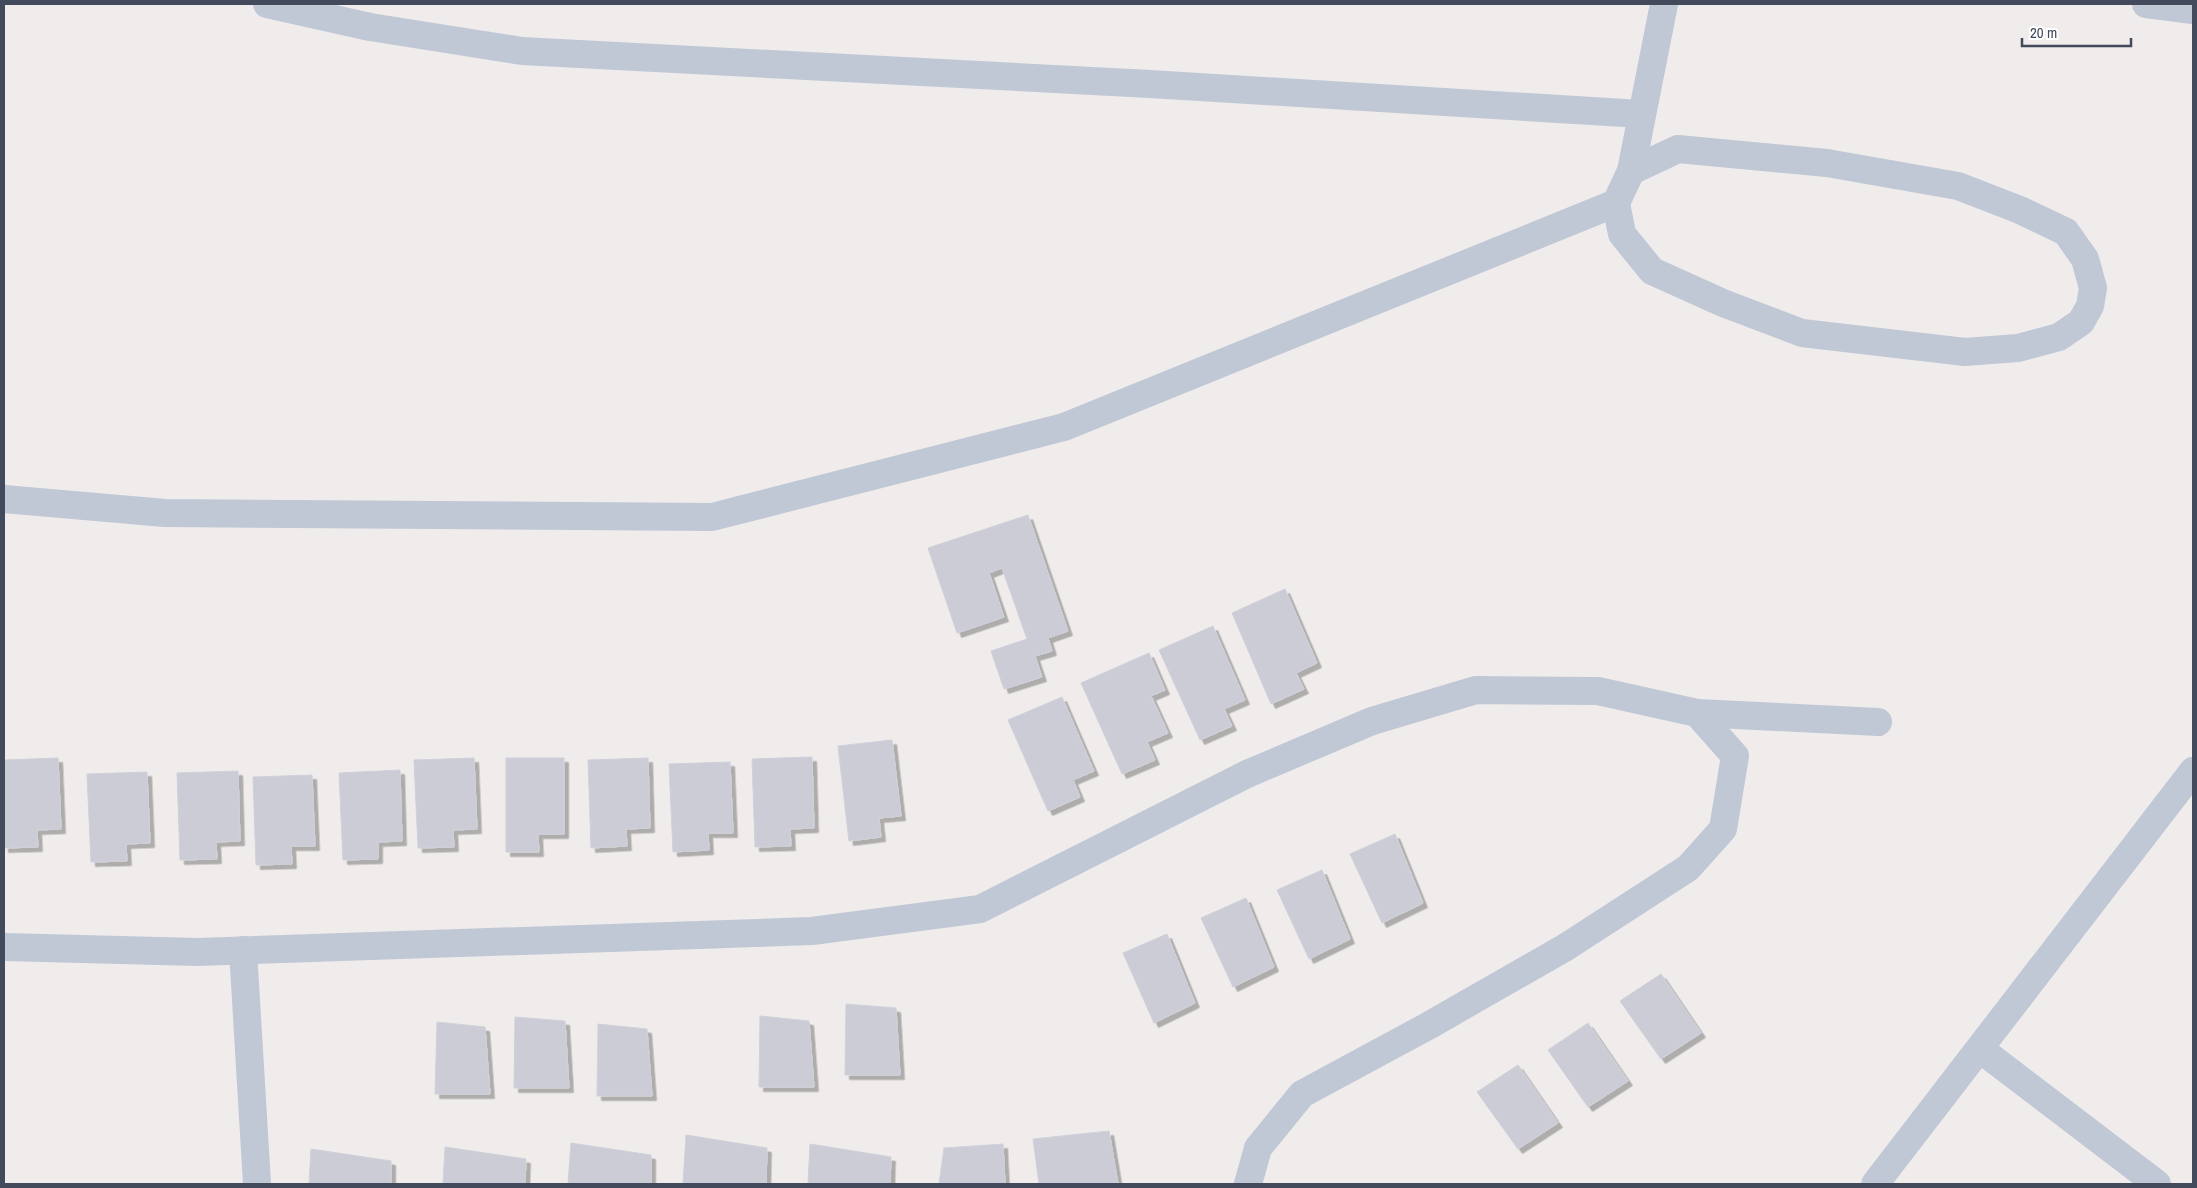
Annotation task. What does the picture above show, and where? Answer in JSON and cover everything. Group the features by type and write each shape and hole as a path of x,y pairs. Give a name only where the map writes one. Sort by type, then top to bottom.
{"street":[{"path":"267,4 370,27 522,51 1150,84 1641,114"},
{"path":"1631,171 1678,149 1827,163 1958,186 2020,210 2066,232 2085,259 2093,288 2090,306 2081,322 2059,337 2018,348 1965,352 1802,333 1723,303 1652,271 1622,234 1616,203 1631,171 1664,4"},
{"path":"2146,4 2193,10"},
{"path":"4,499 165,513 712,517 1064,427 1616,203"},
{"path":"4,947 198,952 812,931 980,909 1247,774 1372,721 1476,690 1598,692 1697,713 1878,722"},
{"path":"1248,1184 1258,1148 1302,1094 1428,1026 1566,947 1688,868 1723,829 1735,756 1697,713"},
{"path":"1875,1184 2191,778"},
{"path":"243,950 257,1184"},
{"path":"1980,1049 2157,1184"}],"building":[{"path":"1028,515 1068,631 1048,638 1052,651 1035,656 1042,677 1004,689 991,651 1027,639 1002,568 989,573 1004,617 957,633 928,548"},
{"path":"1285,589 1317,663 1296,673 1304,689 1271,704 1232,613"},
{"path":"1213,626 1245,700 1224,709 1232,726 1200,740 1159,650"},
{"path":"1149,653 1165,690 1151,696 1168,733 1147,742 1155,760 1122,774 1081,683"},
{"path":"1062,697 1094,771 1073,780 1080,797 1048,811 1008,720"},
{"path":"892,740 901,816 879,818 881,837 849,841 838,746"},
{"path":"812,757 814,828 790,829 791,846 755,847 752,759"},
{"path":"58,758 61,829 37,830 38,847 4,848 4,760"},
{"path":"474,758 477,829 453,830 454,847 418,848 414,760"},
{"path":"506,758 564,758 564,834 538,834 539,852 506,852"},
{"path":"648,758 650,828 626,829 627,846 591,848 588,760"},
{"path":"730,762 733,833 708,833 709,850 673,852 669,764"},
{"path":"400,770 402,841 378,842 378,859 343,860 339,773"},
{"path":"238,771 240,841 216,842 217,859 180,860 177,773"},
{"path":"147,772 150,843 126,844 127,861 91,862 87,774"},
{"path":"312,775 315,846 291,846 292,864 256,865 253,777"},
{"path":"1395,834 1423,903 1382,923 1350,854"},
{"path":"1322,870 1350,939 1309,959 1277,890"},
{"path":"1246,898 1274,967 1233,987 1201,918"},
{"path":"1167,934 1195,1003 1154,1023 1123,953"},
{"path":"1661,974 1701,1033 1661,1059 1620,1001"},
{"path":"846,1004 896,1008 900,1075 845,1075"},
{"path":"760,1016 809,1021 814,1087 759,1087"},
{"path":"515,1017 565,1021 569,1088 514,1088"},
{"path":"437,1022 485,1027 490,1094 435,1094"},
{"path":"1588,1023 1628,1081 1588,1107 1548,1050"},
{"path":"598,1024 647,1029 652,1096 597,1096"},
{"path":"1518,1065 1558,1123 1518,1149 1477,1092"},
{"path":"1109,1131 1118,1184 1039,1184 1033,1139"},
{"path":"686,1135 767,1148 766,1184 683,1184"},
{"path":"571,1143 651,1155 651,1184 568,1184"},
{"path":"810,1144 891,1157 890,1184 808,1184"},
{"path":"1003,1144 1005,1184 939,1184 944,1148"},
{"path":"445,1147 526,1159 525,1184 443,1184"},
{"path":"311,1149 391,1161 391,1184 309,1184"}]}
